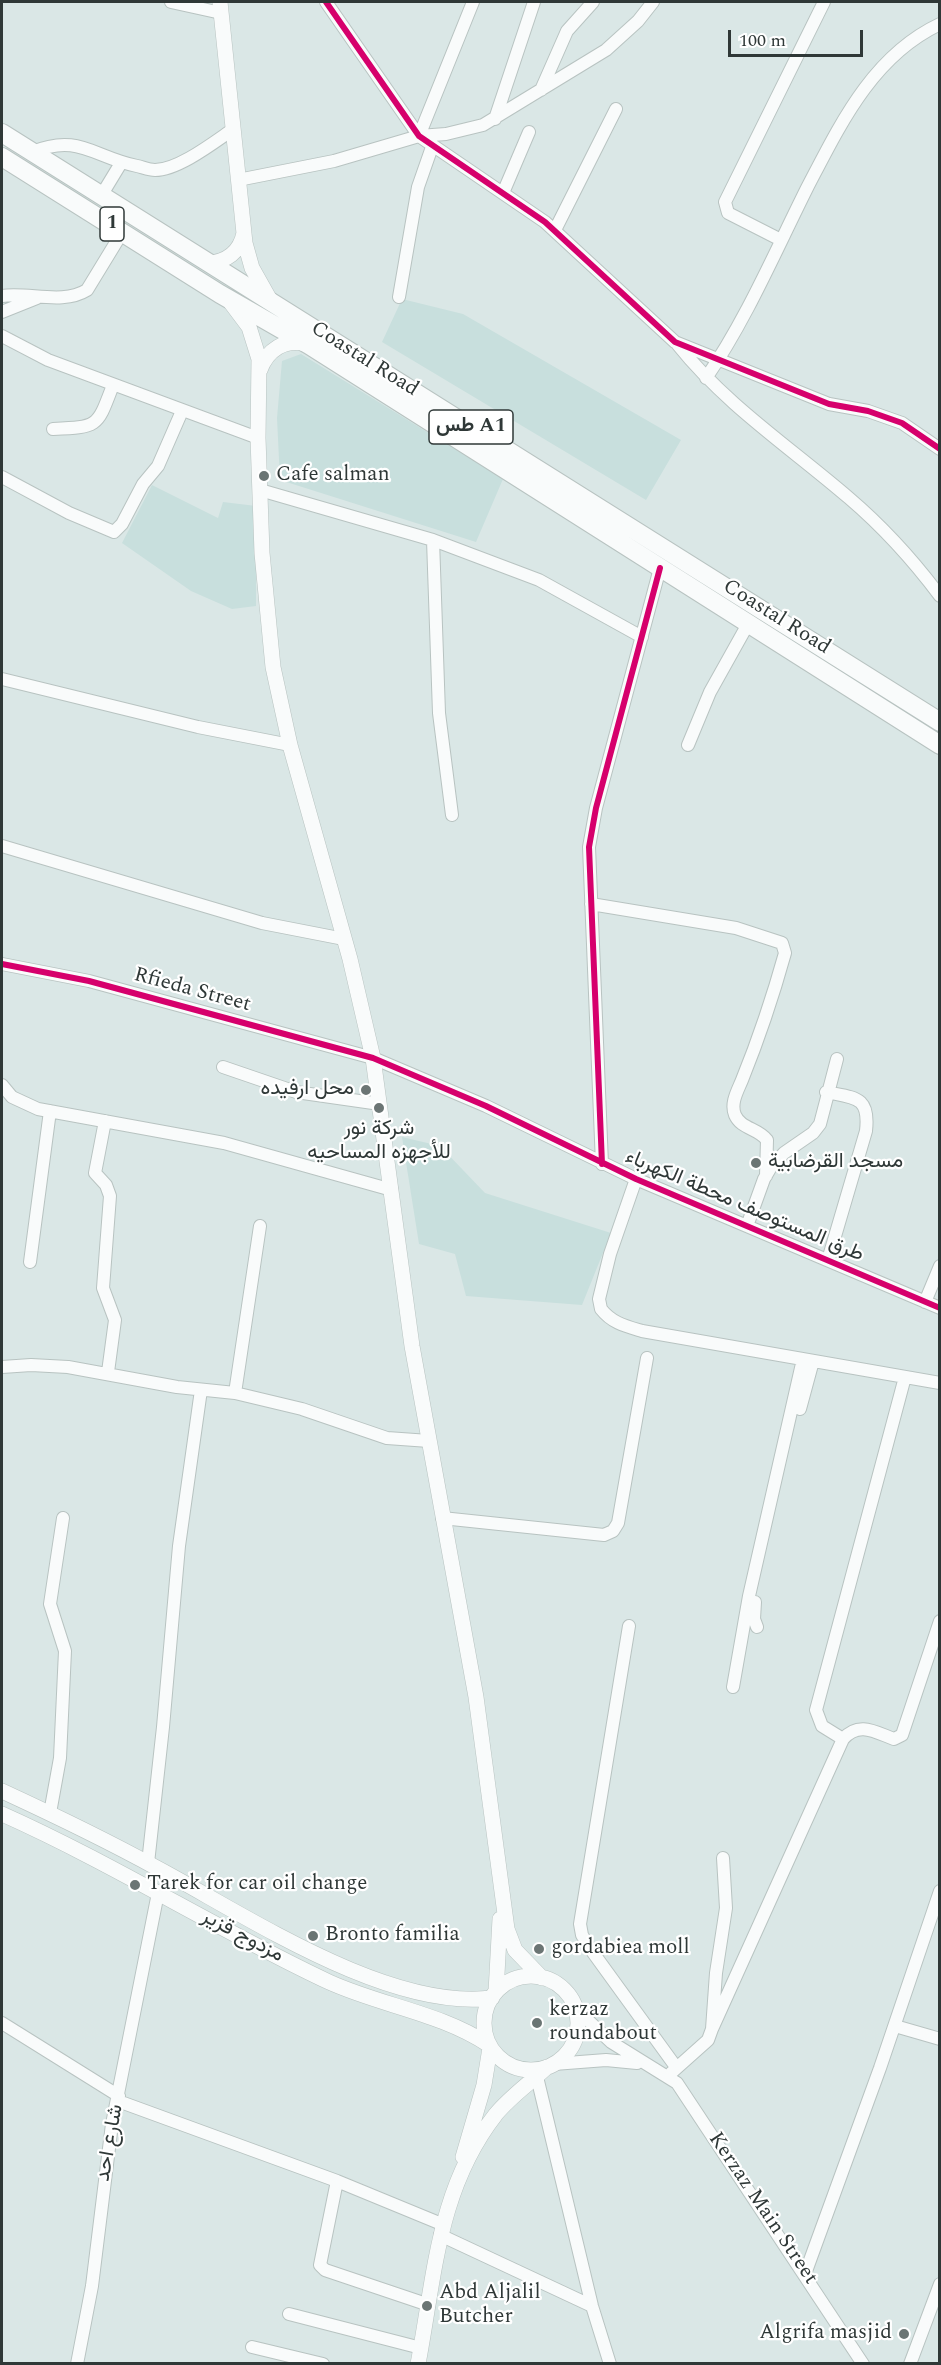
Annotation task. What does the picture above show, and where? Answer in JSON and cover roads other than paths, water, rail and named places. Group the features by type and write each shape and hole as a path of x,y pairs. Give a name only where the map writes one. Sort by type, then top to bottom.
{"highway":[{"name":"Coastal Road","path":"2,133 939,722"},
{"name":"Coastal Road","path":"2,157 220,294 309,345 939,745"}],"main road":[{"path":"220,7 244,230 252,268 272,302"},
{"path":"208,263 230,256 240,245 244,230"},
{"path":"220,294 237,309 249,327 257,348 260,370 258,438 268,635 290,746 345,939 373,1058 412,1346 476,1697 500,1883 512,1944 520,1956 542,1978 562,1988 575,2008 578,2026 573,2044 508,2100 495,2115 461,2169"},
{"path":"260,370 265,358 275,348 288,343 309,345"},
{"name":"مزدوج قزير","path":"2,1791 148,1863 296,1943 342,1965 414,1991 442,1998 460,2000 494,1995"},
{"name":"مزدوج قزير","path":"2,1814 112,1868 332,1983 384,2004 452,2024 490,2046"},
{"path":"112,1868 121,1850"},
{"path":"494,1995 500,1883"},
{"path":"542,1978 527,1977 513,1980 494,1995 487,2006 484,2026 490,2046 505,2063 525,2070 546,2069"},
{"path":"418,2364 442,2230 461,2169 464,2147 484,2085 490,2046"}],"street":[{"path":"171,2 220,7"},
{"path":"326,2 419,136 555,230 675,342 706,378 871,518 913,562 939,596"},
{"path":"419,136 472,2"},
{"path":"495,119 534,2"},
{"path":"541,91 567,31 593,2"},
{"path":"238,180 334,161 419,136 446,134 483,125 606,50 638,21 653,2"},
{"path":"781,240 728,213 725,202 824,2"},
{"path":"706,378 718,361 842,122 881,66 899,50 939,24"},
{"path":"555,230 616,109"},
{"path":"32,152 52,144 74,143 120,163 156,170 192,155 232,130"},
{"path":"503,193 529,132"},
{"path":"399,297 418,188 432,147"},
{"path":"101,196 120,163"},
{"path":"2,296 75,296 87,290 123,231"},
{"path":"2,312 43,296"},
{"path":"2,336 48,360 258,438"},
{"path":"675,342 829,404 902,423 939,449"},
{"path":"53,429 86,428 95,422 101,416 113,385"},
{"path":"2,477 69,513 114,532 122,525 142,484 158,466 182,411"},
{"path":"260,490 434,540 539,580 642,637"},
{"path":"434,540 439,713 452,814"},
{"path":"602,1164 589,864 591,829 660,568"},
{"path":"688,745 710,692 748,624"},
{"path":"2,679 198,727 290,746"},
{"path":"2,846 262,923 345,939"},
{"path":"591,904 736,928 782,943 785,953 767,1019 734,1100 736,1118 742,1125 761,1133 766,1140 766,1176"},
{"name":"Rfieda Street","path":"2,964 89,981 373,1058"},
{"name":"طرق المستوصف محطة الكهرباء","path":"373,1058 486,1107 602,1164 939,1308"},
{"path":"747,1226 766,1176 784,1153 813,1133 820,1124 826,1092 837,1059"},
{"path":"223,1066 296,1092 380,1104"},
{"path":"2,1085 12,1097 24,1104 50,1111 224,1143 392,1190"},
{"path":"826,1092 858,1099 864,1106 867,1116 866,1131 828,1260"},
{"path":"30,1262 50,1111"},
{"path":"105,1121 95,1173 106,1185 110,1196 104,1288 115,1320 108,1372"},
{"path":"636,1179 601,1285 600,1309 619,1325 642,1331 939,1383"},
{"path":"235,1393 260,1226"},
{"path":"925,1302 939,1266"},
{"path":"442,1518 604,1535 613,1531 618,1523 647,1358"},
{"path":"757,1626 753,1612 757,1587 808,1360"},
{"path":"733,1687 749,1596 808,1360"},
{"path":"2,1367 31,1365 108,1372 201,1390 235,1393 302,1409 387,1438 429,1441"},
{"path":"843,1739 822,1726 816,1710 905,1377"},
{"path":"148,1863 164,1727 181,1527 201,1390"},
{"path":"50,1814 60,1758 65,1651 50,1604 63,1518"},
{"path":"629,1626 580,1924 582,1935 589,1947 672,2072 708,2040 843,1739 849,1732 861,1727 894,1739 902,1735 939,1621"},
{"path":"712,2030 716,1973 726,1908 723,1858"},
{"path":"806,2274 895,2026 939,1891"},
{"name":"شارع احد","path":"77,2364 92,2286 112,2124 158,1893"},
{"name":"Kerzaz Main Street","path":"575,2008 611,2042 650,2065"},
{"path":"2,2023 118,2099 337,2181 442,2230 592,2306"},
{"path":"895,2026 939,2039"},
{"name":"Kerzaz Main Street","path":"546,2069 624,2060 672,2072 806,2274 862,2364"},
{"path":"546,2069 592,2306 610,2364"},
{"path":"337,2181 320,2265 325,2270 429,2305"},
{"path":"910,2364 939,2284"},
{"path":"289,2314 421,2348"},
{"path":"252,2347 323,2364"}],"place":[{"name":"Cafe salman","path":"264,476"},
{"name":"محل ارفيده","path":"366,1090"},
{"name":"شركة نور للأجهزه المساحيه","path":"379,1108"},
{"name":"مسجد القرضابية","path":"756,1163"},
{"name":"Tarek for car oil change","path":"135,1885"},
{"name":"Bronto familia","path":"313,1936"},
{"name":"gordabiea moll","path":"539,1949"},
{"name":"kerzaz roundabout","path":"537,2023"},
{"name":"Abd Aljalil Butcher","path":"427,2306"},
{"name":"Algrifa masjid","path":"904,2334"}]}
